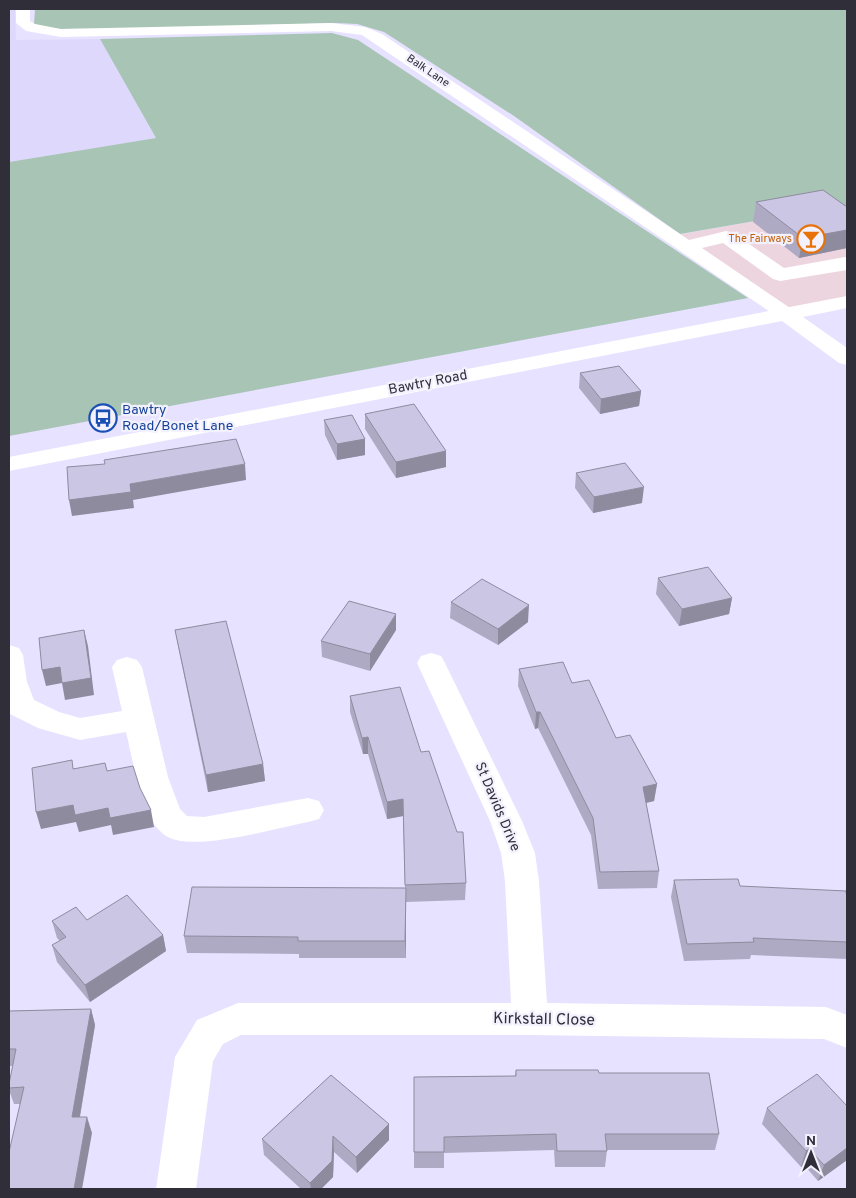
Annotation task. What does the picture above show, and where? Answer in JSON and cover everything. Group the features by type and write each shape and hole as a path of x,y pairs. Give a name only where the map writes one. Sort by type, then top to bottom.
{"main road":[{"name":"Balk Lane","path":"23,9 23,23 31,28 61,33 331,27 364,31 377,36 786,314 847,358"},
{"path":"686,246 726,237 780,275 847,264"},
{"name":"Bawtry Road","path":"9,464 847,302"},
{"path":"9,655 12,682 21,707 48,720 80,729 138,719"},
{"name":"St Davids Drive","path":"431,663 506,821 518,853 522,881 530,1019"},
{"path":"126,667 152,777 166,816 179,828 204,830 308,810"},
{"name":"Kirkstall Close","path":"176,1189 194,1057 210,1032 238,1018 826,1023 847,1032"}],"shaded area":[{"path":"9,9 15,9 16,40 100,39 156,138 9,162"},
{"path":"820,210 847,229 847,302 786,314 671,236"}],"green space":[{"path":"35,9 847,9 847,229 820,210 680,234 514,116 384,32 357,24 53,29 34,24"},
{"path":"332,33 358,40 748,298 9,436 9,162 156,138 100,39"}],"building":[{"path":"823,190 847,207 847,230 803,238 756,202"},
{"path":"619,366 641,391 601,399 580,373"},
{"path":"414,404 446,451 396,462 365,414"},
{"path":"352,415 365,439 337,444 324,420"},
{"path":"236,439 245,464 130,484 131,492 69,500 67,467 105,464 104,460"},
{"path":"625,463 644,487 594,497 576,473"},
{"path":"708,567 732,598 682,609 658,578"},
{"path":"482,579 529,605 498,629 451,602"},
{"path":"349,601 396,614 370,654 321,641"},
{"path":"226,621 263,764 206,775 175,630"},
{"path":"84,630 91,678 62,683 60,667 42,670 39,638"},
{"path":"563,662 572,683 589,680 616,738 630,735 657,784 643,787 659,871 600,872 593,818 540,712 536,712 519,669"},
{"path":"400,687 421,752 429,751 457,832 463,832 466,883 405,885 403,799 387,802 368,737 362,738 350,696"},
{"path":"72,760 73,769 105,763 107,771 133,766 140,788 151,810 110,818 108,808 75,815 73,805 36,812 32,768"},
{"path":"738,879 740,886 846,891 847,942 753,938 754,942 687,944 674,880"},
{"path":"192,887 406,888 405,941 298,941 298,937 184,936"},
{"path":"127,895 163,935 85,985 52,945 66,937 52,921 76,907 87,920"},
{"path":"91,1009 72,1117 87,1117 74,1189 9,1189 9,1152 24,1087 9,1088 16,1049 9,1049 9,1011"},
{"path":"516,1070 598,1070 599,1073 709,1073 719,1134 605,1134 607,1151 557,1151 556,1134 444,1137 444,1152 414,1152 414,1077 516,1076"},
{"path":"817,1074 847,1106 847,1148 824,1165 809,1149 806,1151 767,1108"},
{"path":"331,1075 389,1124 356,1157 333,1136 332,1161 310,1183 262,1139"}],"place":[{"name":"The Fairways","path":"811,239"},
{"name":"Bawtry Road/Bonet Lane","path":"103,418"}]}
